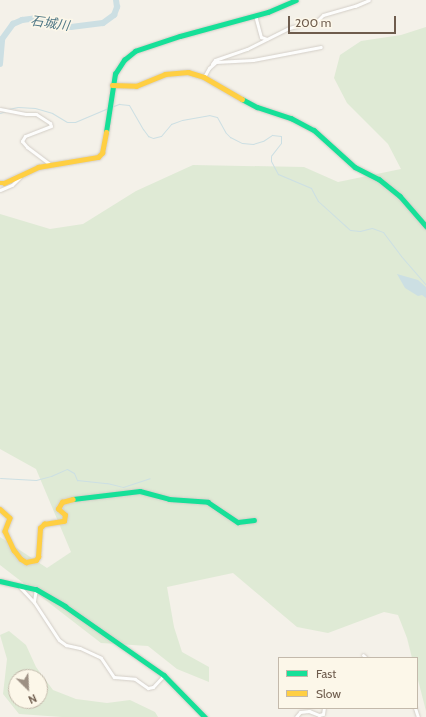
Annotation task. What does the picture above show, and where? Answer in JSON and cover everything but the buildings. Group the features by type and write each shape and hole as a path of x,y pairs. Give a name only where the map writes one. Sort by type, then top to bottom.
{"street":[{"path":"0,183 4,184 38,168 98,157 102,153 115,74 124,60 134,51 180,36 255,16 296,0"},
{"path":"204,77 215,60 236,53 297,25 318,20 323,15 356,6 369,0"},
{"path":"255,16 261,37 268,39"},
{"path":"212,64 216,62 236,62 272,57 320,47"},
{"path":"112,85 136,86 165,74 177,72 188,72 204,77 217,86 257,107 291,118 314,130 355,167 379,179 400,196 426,226"},
{"path":"0,109 26,114 36,114 50,123 49,126 25,136 22,141 27,147 51,165"},
{"path":"0,190 12,185 21,176"},
{"path":"0,509 10,518 4,531 14,550 21,559 26,562 36,560 38,557 40,528 44,524 59,523 64,521 65,516 58,509 62,502 68,500 140,491 169,499 208,502 238,522 254,520"},
{"path":"0,581 17,584 36,590 65,606 164,675 205,717"},
{"path":"17,584 34,602 59,640 66,645 80,648 101,658 114,677 135,679 148,688 154,687 164,675"},
{"path":"34,602 36,590"},
{"path":"296,717 300,712 309,711 323,714 324,709"}],"green space":[{"path":"426,27 426,711 418,680 418,657 412,657 407,638 398,615 384,612 328,633 297,627 233,573 167,587 174,627 182,652 209,667 209,682 177,669 148,646 101,643 0,565 0,537 47,568 71,552 36,469 0,449 0,214 50,229 83,224 136,191 193,165 304,167 338,182 401,169 388,144 347,103 334,78 340,55 361,41 401,35"},
{"path":"9,631 26,645 37,669 8,669 8,700 3,694 7,659 0,635"},
{"path":"48,683 53,690 76,699 107,703 130,700 155,712 158,717 62,717 19,714 15,709 48,709"}],"shaded area":[{"path":"397,274 418,280 426,287 426,298 422,295 418,296 405,288"}],"waterway":[{"name":"石城川","path":"0,64 2,39 13,24 22,20 38,18 71,27 103,23 114,15 117,7 116,0"},
{"path":"111,107 119,104 129,105 148,136 153,138 161,136 171,124 182,120 209,115 217,117 226,133 230,137 242,143 253,144 263,141 272,135 281,136 281,143 271,156 271,161 278,174 311,188 318,201 350,230 360,231 372,228 383,232 426,285"},
{"path":"8,109 18,107 35,108 52,113 67,122 75,122 108,108"},
{"path":"0,113 6,111"},
{"path":"0,478 36,480 51,476 67,469 74,473 77,480 107,483 123,487 150,478"}],"traffic: fast":[{"path":"106,132 115,74 124,60 135,51 180,36 268,12 296,0"},
{"path":"242,99 257,107 291,118 314,130 355,167 379,179 400,196 426,226"},
{"path":"73,499 140,491 169,499 208,502 238,522 254,520"},
{"path":"0,581 36,589 65,606 164,675 205,717"}],"traffic: slow":[{"path":"112,85 136,86 165,74 188,72 204,77 242,99"},
{"path":"0,183 4,183 38,167 98,157 102,153 106,132"},
{"path":"0,509 10,518 5,531 14,550 21,559 26,562 36,560 38,557 40,528 44,524 64,521 65,515 58,509 62,502 73,499"}]}
